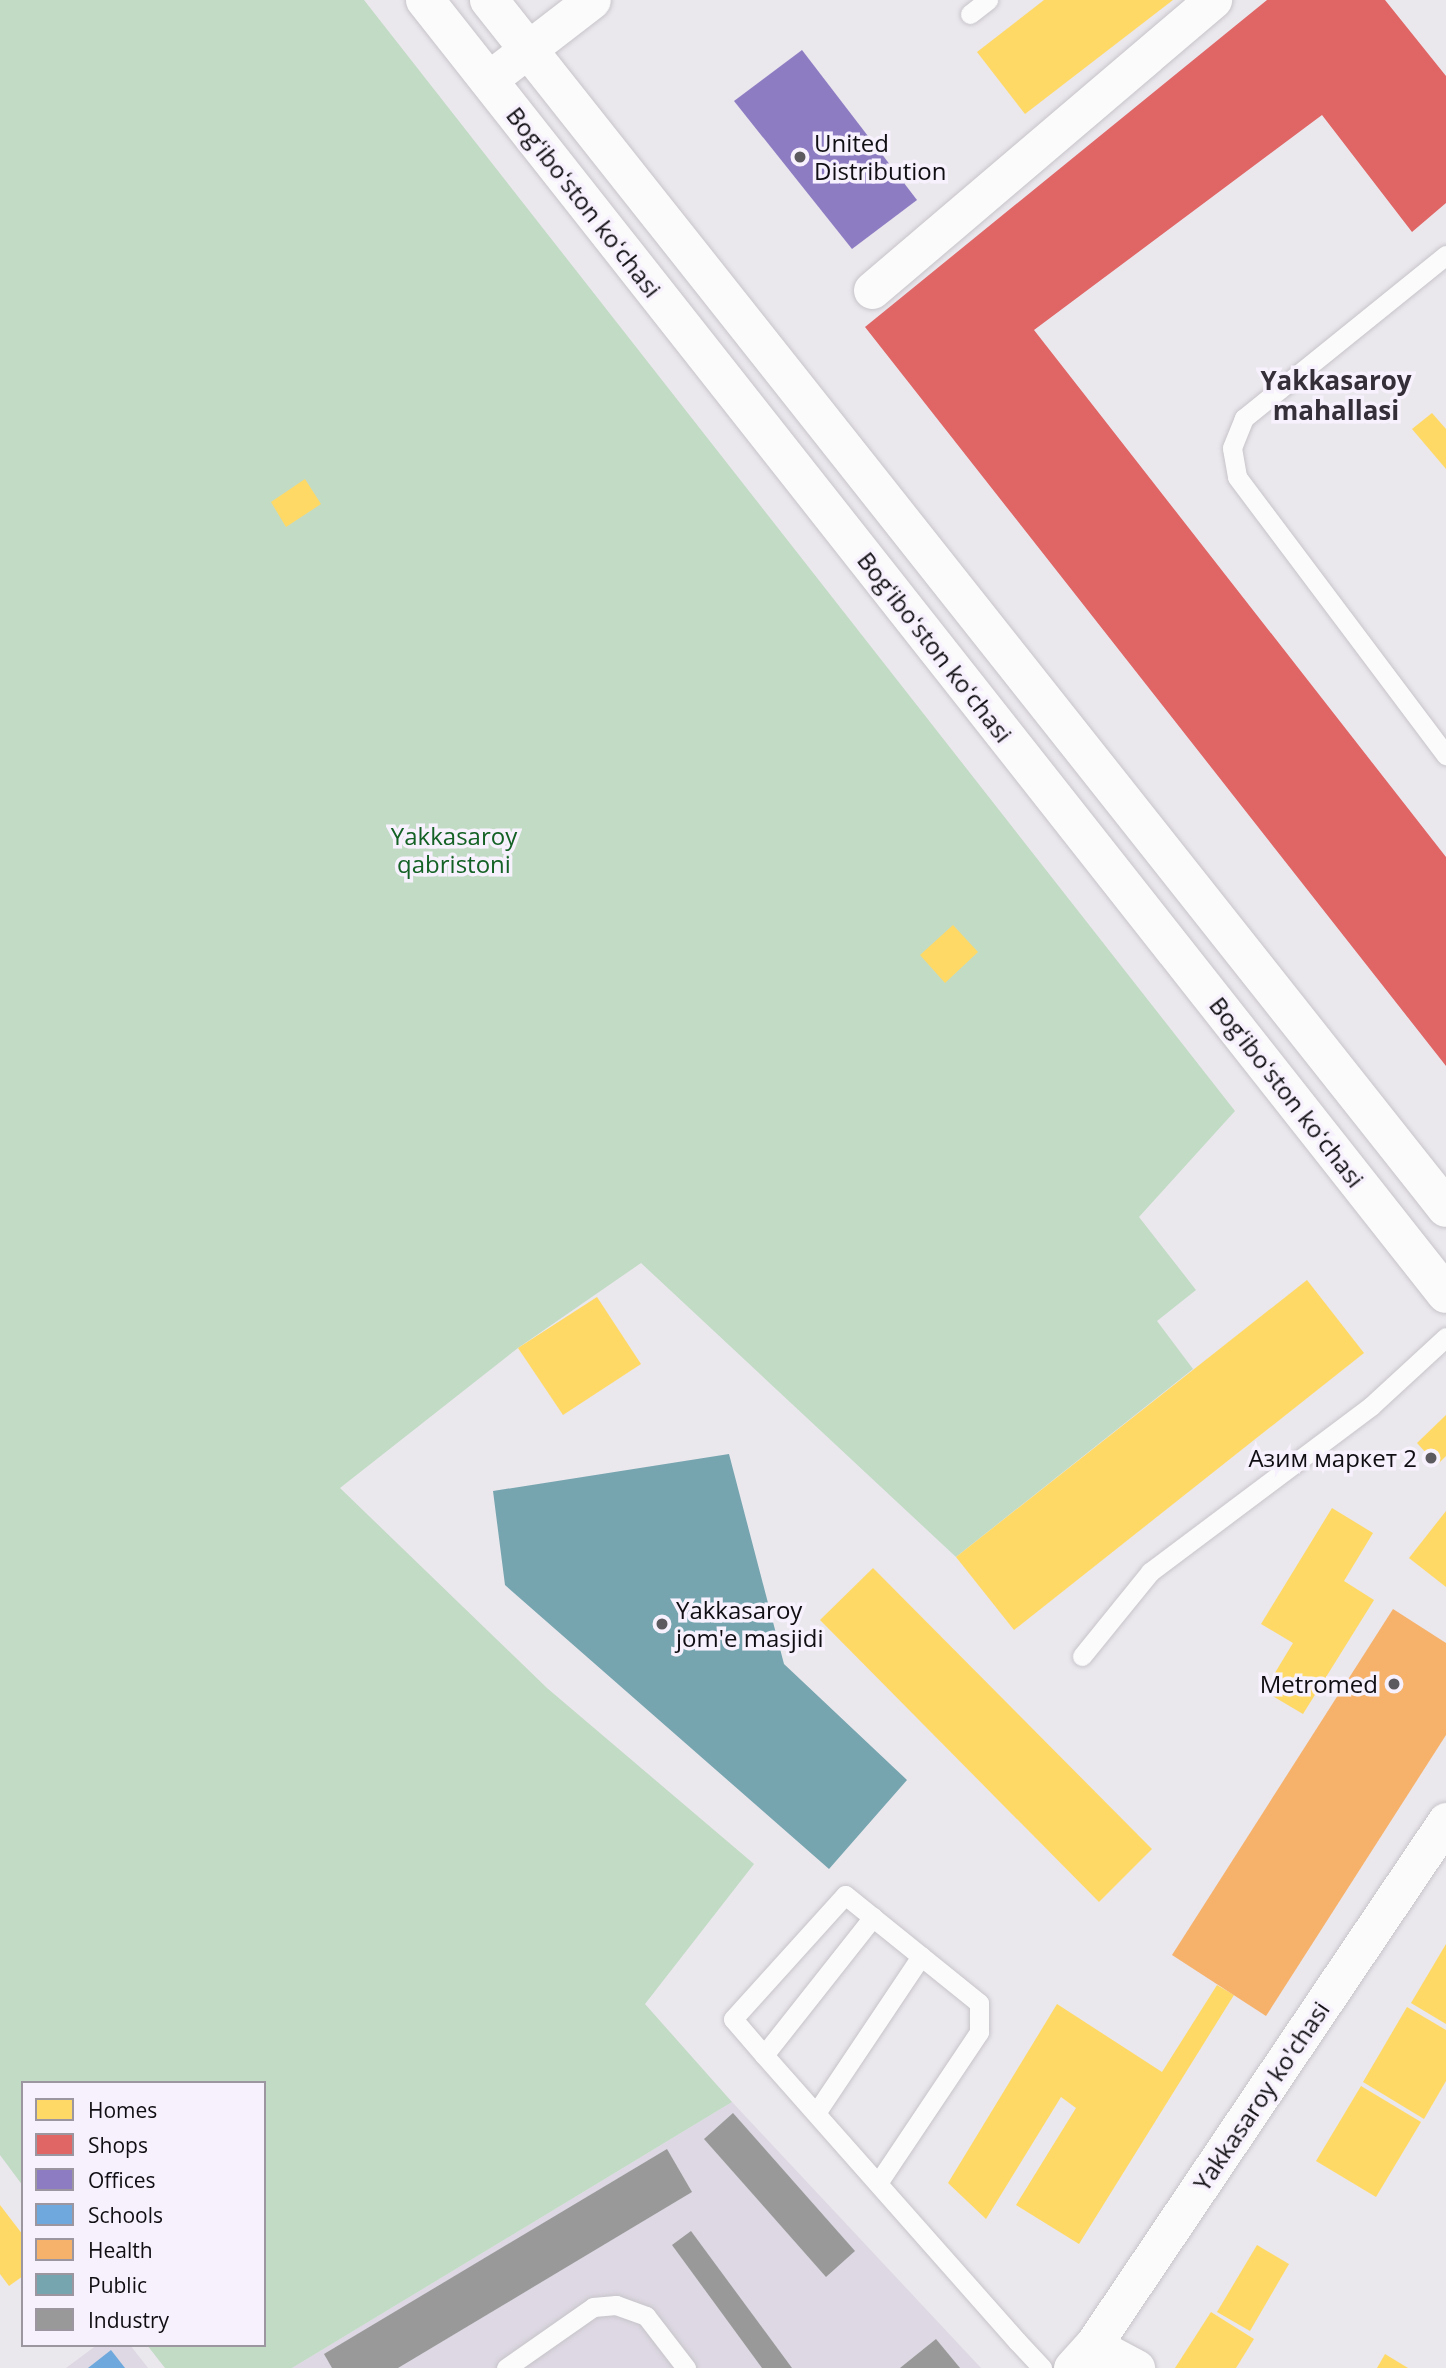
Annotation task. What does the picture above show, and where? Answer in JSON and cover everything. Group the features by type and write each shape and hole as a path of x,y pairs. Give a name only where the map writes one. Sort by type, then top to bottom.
{"street":[{"name":"Bogʻiboʻston koʻchasi","path":"425,0 1446,1294"},
{"name":"Bogʻiboʻston koʻchasi","path":"489,0 1446,1209"},
{"path":"488,80 592,0"},
{"path":"872,290 1213,0"},
{"name":"Yakkasaroy ko'chasi","path":"1083,2357 1446,1821"},
{"path":"1083,2357 1136,2368"}],"lane":[{"path":"970,14 988,0"},
{"path":"1446,255 1244,418 1232,448 1237,477 1446,755"},
{"path":"1082,1656 1150,1572 1371,1406 1446,1338"},
{"path":"878,2183 979,2032 979,2003 845,1895 733,2019 764,2055 1042,2368"},
{"path":"764,2055 873,1917"},
{"path":"816,2113 921,1956"},
{"path":"506,2368 593,2308 616,2305 646,2316 686,2368"}],"shaded area":[{"path":"732,2102 981,2368 292,2368"},
{"path":"94,2347 132,2347 148,2368 66,2368"}],"green space":[{"name":"Yakkasaroy qabristoni","path":"0,0 364,0 1235,1111 1139,1217 1196,1290 1157,1321 1193,1369 956,1557 641,1263 518,1348 340,1488 547,1688 754,1864 645,2004 732,2102 292,2368 165,2368 149,2347 266,2347 266,2081 21,2081 21,2183 0,2155"}],"building: Homes":[{"path":"1044,0 1173,0 1025,114 977,52"},
{"path":"1432,413 1446,429 1446,469 1412,429"},
{"path":"305,479 321,504 286,527 271,502"},
{"path":"953,925 978,952 945,983 920,955"},
{"path":"1307,1280 1364,1353 1014,1630 956,1557"},
{"path":"597,1297 641,1364 563,1415 518,1348"},
{"path":"1446,1415 1446,1456 1437,1465 1417,1443"},
{"path":"1332,1508 1373,1533 1344,1581 1374,1600 1303,1714 1264,1691 1293,1643 1261,1624"},
{"path":"1446,1511 1446,1587 1409,1558"},
{"path":"873,1568 1152,1849 1099,1902 820,1620"},
{"path":"1446,1944 1446,2024 1411,2003"},
{"path":"1217,1985 1234,1995 1079,2244 1016,2205 1076,2108 1061,2097 986,2219 948,2183 1057,2004 1162,2072"},
{"path":"1407,2007 1446,2030 1446,2081 1424,2119 1363,2082"},
{"path":"1361,2086 1421,2122 1376,2197 1316,2161"},
{"path":"0,2205 21,2232 21,2277 9,2286 0,2274"},
{"path":"1257,2245 1289,2264 1250,2331 1217,2312"},
{"path":"1211,2312 1254,2339 1236,2368 1175,2368"},
{"path":"1385,2354 1408,2368 1377,2368"}],"building: Shops":[{"path":"1267,0 1385,0 1446,76 1446,203 1412,232 1322,115 1034,330 1446,857 1446,1066 865,327"}],"building: Offices":[{"path":"802,50 917,200 852,249 734,101"}],"building: Schools":[{"path":"111,2350 125,2368 88,2368"}],"building: Health":[{"path":"1393,1609 1446,1643 1446,1735 1266,2016 1172,1955"}],"building: Public":[{"name":"Yakkasaroy jom'e masjidi","path":"729,1454 784,1664 907,1780 829,1869 505,1585 493,1491"}],"building: Industry":[{"path":"733,2113 855,2251 826,2277 704,2139"},
{"path":"667,2149 692,2192 398,2368 332,2368 324,2354"},
{"path":"691,2231 792,2368 762,2368 672,2245"},
{"path":"936,2339 960,2368 900,2368"}],"place":[{"name":"United Distribution","path":"800,157"},
{"name":"Азим маркет 2","path":"1431,1458"},
{"name":"Yakkasaroy jom'e masjidi","path":"662,1624"},
{"name":"Metromed","path":"1394,1684"}],"district":[{"name":"Yakkasaroy mahallasi","path":"1336,396"}]}
